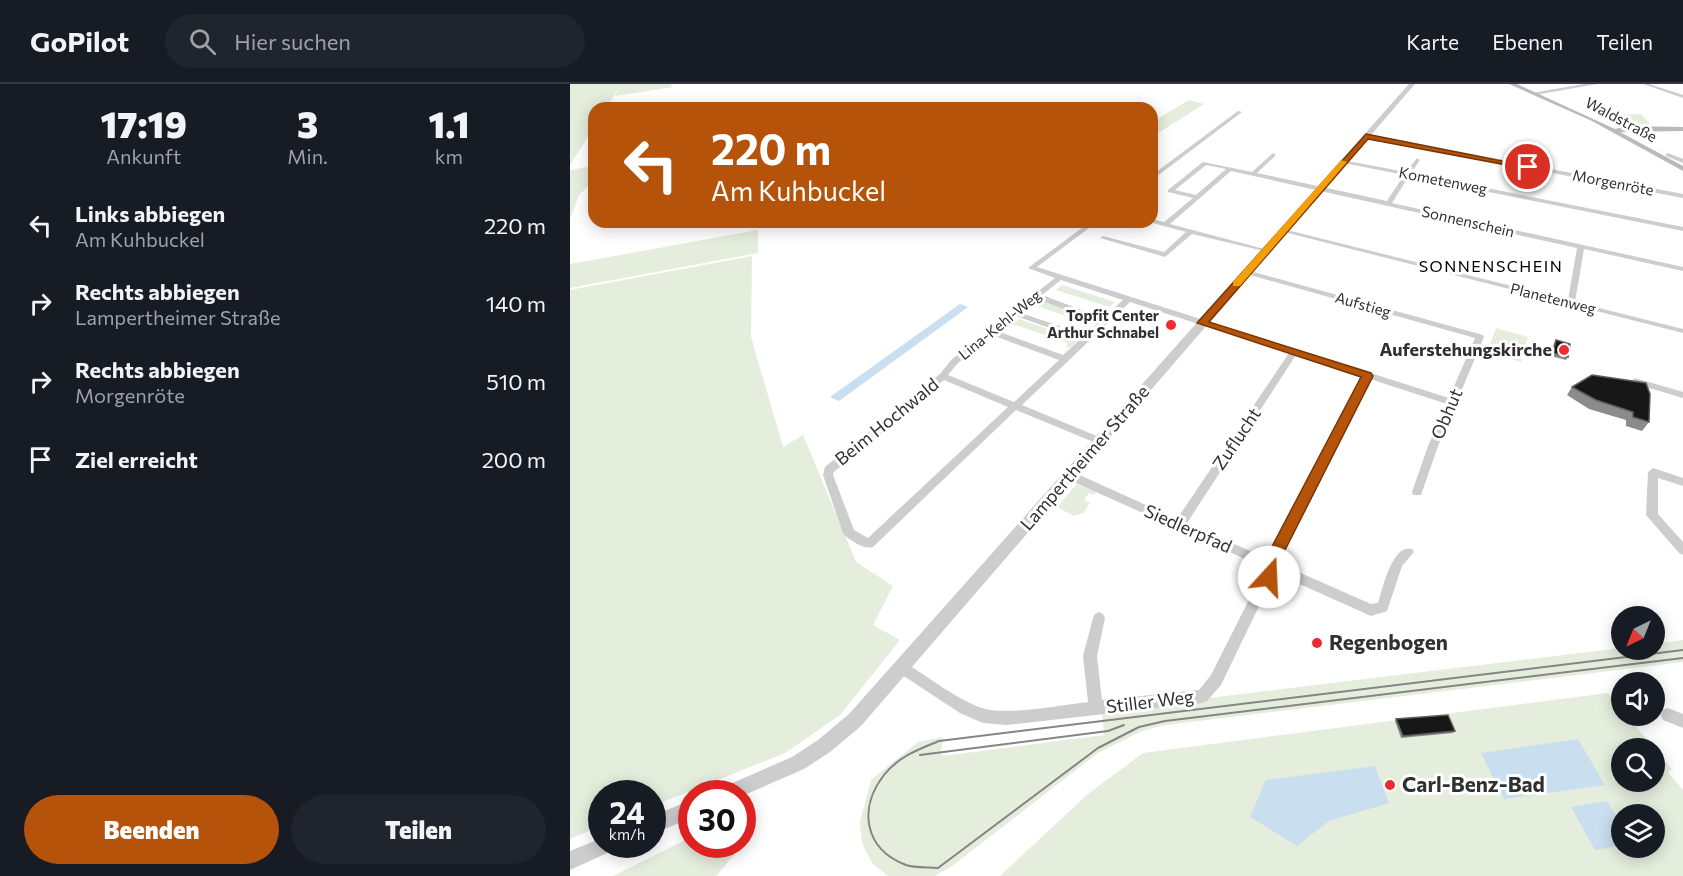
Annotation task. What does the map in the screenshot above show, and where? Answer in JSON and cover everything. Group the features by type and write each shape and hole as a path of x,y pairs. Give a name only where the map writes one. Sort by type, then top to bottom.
{"main road":[{"name":"Waldstraße","path":"1512,84 1540,92"},
{"name":"Waldstraße","path":"1523,84 1683,162"},
{"path":"1621,130 1683,129"},
{"name":"Waldstraße","path":"1621,130 1683,169"}],"street":[{"name":"Lampertheimer Straße","path":"756,781 798,763 824,746 855,720 1412,84"},
{"path":"1540,92 1594,84"},
{"path":"1645,84 1683,97"},
{"path":"1672,92 1683,91"},
{"path":"1158,174 1240,112"},
{"name":"Morgenröte","path":"1366,136 1683,196"},
{"path":"1254,173 1273,155"},
{"path":"1388,204 1418,160"},
{"name":"Kometenweg","path":"1344,161 1683,229"},
{"name":"Sonnenschein","path":"1194,199 1170,190 1205,162 1683,269"},
{"path":"1166,224 1231,168"},
{"path":"1158,222 1266,251"},
{"name":"Lina-Kehl-Weg","path":"1086,228 1032,268 1451,402"},
{"path":"1103,238 1165,255 1191,231"},
{"name":"Planetenweg","path":"1283,231 1683,332"},
{"path":"1571,303 1581,247"},
{"name":"Aufstieg","path":"1247,273 1479,337"},
{"name":"Lina-Kehl-Weg","path":"943,376 954,362 1060,277"},
{"path":"1036,296 1105,321"},
{"path":"1016,406 1128,299"},
{"path":"1014,313 1086,338"},
{"path":"991,332 1065,359"},
{"name":"Obhut","path":"1417,492 1451,402 1479,337"},
{"name":"Zuflucht","path":"1179,525 1294,352"},
{"name":"Beim Hochwald","path":"1016,406 869,544 849,533 828,475 829,470 943,376 1016,406 1100,441"},
{"name":"Stiller Weg","path":"901,668 983,716 1006,718 1202,696 1216,680 1367,376"},
{"path":"1635,381 1683,395"},
{"path":"1683,482 1653,472 1652,515 1683,550"},
{"name":"Siedlerpfad","path":"1069,476 1371,610 1383,607 1397,563 1408,552"},
{"name":"Stiller Weg","path":"1096,708 1090,656 1099,618"},
{"path":"1668,715 1683,721"},
{"path":"570,861 588,853"}],"green space":[{"path":"570,84 670,84 673,87 615,96 620,86 610,102 588,102 588,136 570,165"},
{"path":"1189,100 1204,104 1158,133 1158,118"},
{"path":"1641,114 1650,124 1624,124 1605,115"},
{"path":"588,167 588,186 579,195 570,219 570,170"},
{"path":"758,230 758,253 570,288 570,264"},
{"path":"752,256 751,337 783,447 803,435 856,562 893,586 873,625 900,640 840,715 785,753 718,780 678,780 678,796 666,801 666,780 588,780 588,831 570,839 570,290"},
{"path":"1062,285 1115,302 1109,307 1056,290"},
{"path":"1037,299 1095,319 1090,324 1034,305 1029,306"},
{"path":"1019,319 1079,340 1070,348 1066,346 1068,343 1016,325 1010,326"},
{"path":"1496,328 1528,337 1521,362 1487,352"},
{"path":"1077,484 1096,492 1093,495 1089,493 1084,500 1090,503 1083,513 1074,516 1057,507"},
{"path":"1683,640 1683,662 1166,725 1142,731 1098,753 952,866 935,876 888,876 872,863 862,843 860,822 871,780 918,742 943,737 941,753 943,756 1104,735 1102,711 1611,649 1611,660 1665,660 1665,643"},
{"name":"Carl-Benz-Bad","path":"1608,693 1611,697 1611,726 1635,726 1646,738 1611,738 1611,792 1665,792 1665,761 1672,769 1668,772 1683,790 1683,876 1000,876 1088,794 1143,753"},
{"path":"678,844 678,858 731,858 716,876 613,876 649,858 666,858 666,850"}],"water":[{"path":"960,304 968,307 839,401 830,397"},
{"path":"1578,739 1605,785 1504,799 1481,753"},
{"path":"1375,766 1389,803 1329,821 1297,846 1250,817 1266,780"},
{"path":"1607,801 1611,808 1611,848 1595,850 1571,807"}],"building":[{"path":"1556,340 1570,344 1568,357 1553,353"},
{"path":"1592,375 1646,383 1650,394 1649,422 1633,417 1633,412 1596,400 1572,387"},
{"path":"1448,715 1455,731 1403,736 1396,719"}],"tram line":[{"path":"1683,650 939,741 902,758 884,775 871,801 868,814 870,826 881,849 892,858 910,866 938,868 1098,748 1139,727 1165,721 1683,658"},
{"path":"920,755 1108,731 1124,725"}],"slow traffic":[{"path":"1237,284 1344,162"}],"place":[{"name":"Topfit Center Arthur Schnabel","path":"1171,325"},
{"name":"Auferstehungskirche","path":"1564,350"},
{"name":"Regenbogen","path":"1317,643"},
{"name":"Carl-Benz-Bad","path":"1390,785"}],"district":[{"name":"SONNENSCHEIN","path":"1491,266"}],"route":[{"path":"1269,577 1275,556 1367,376 1202,323 1366,136 1528,167"}]}
